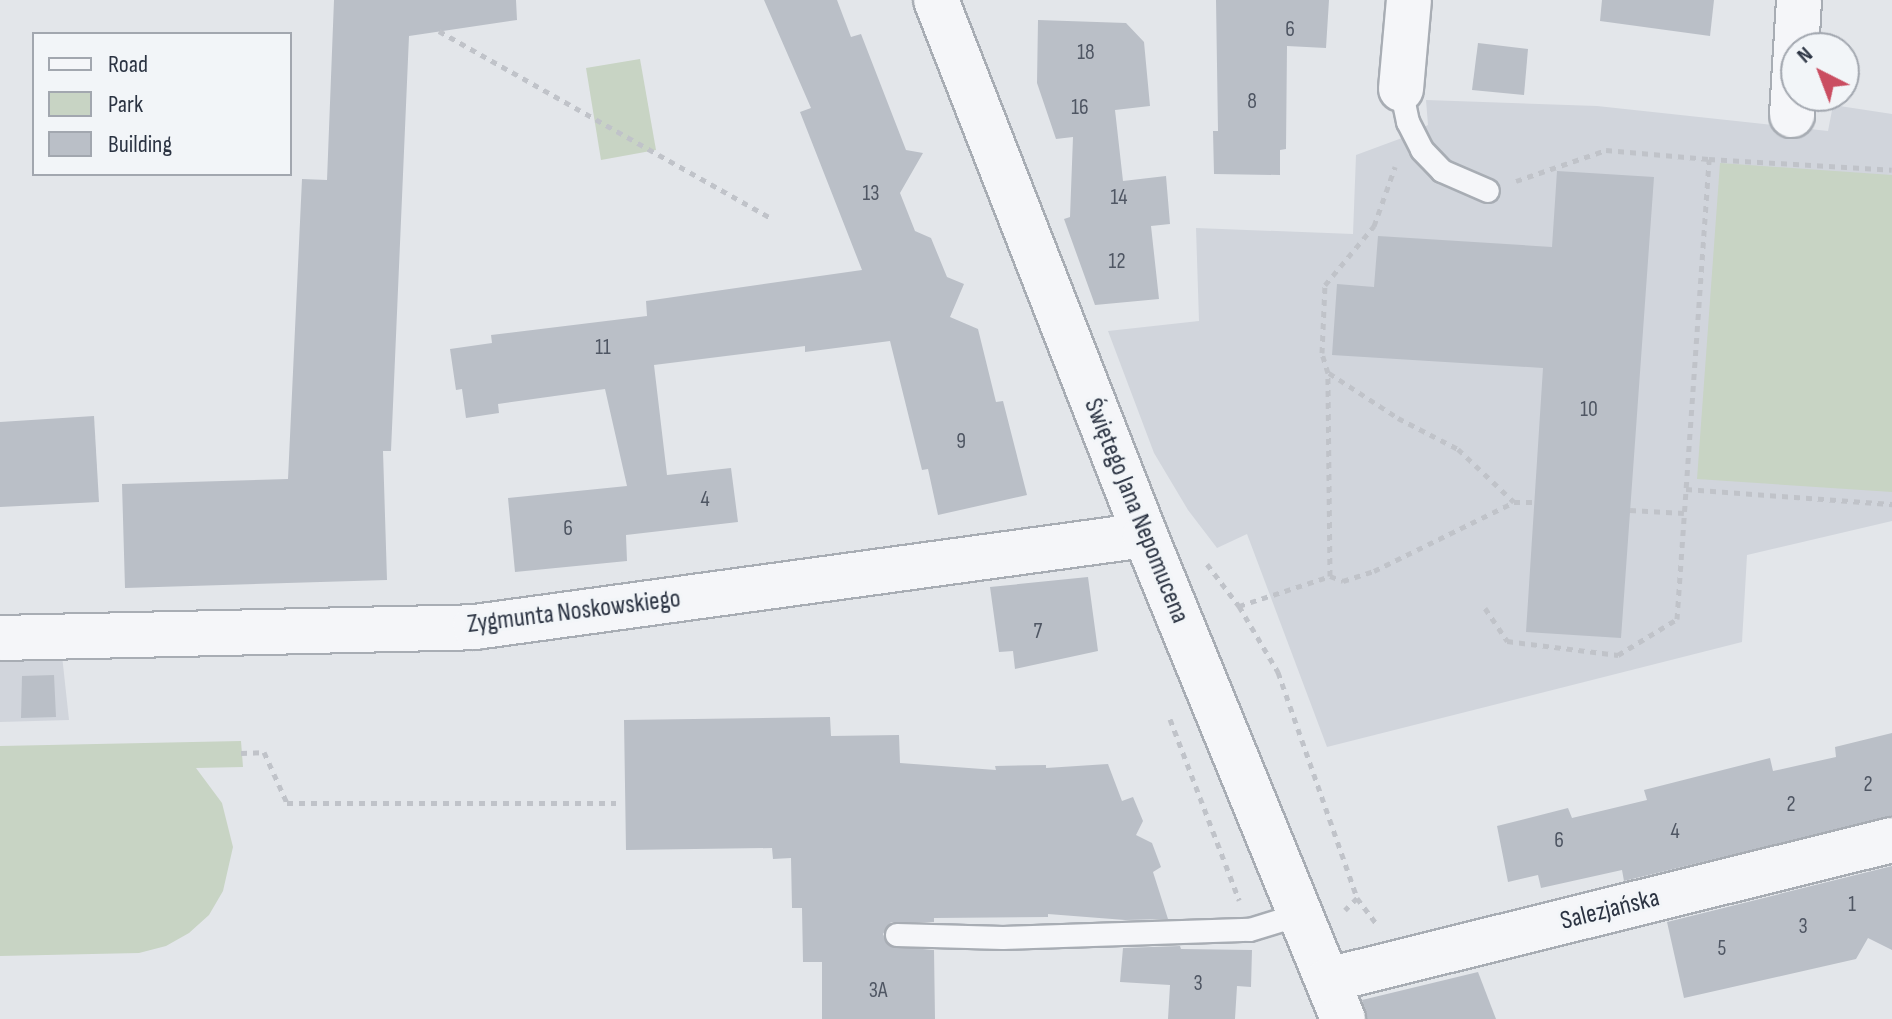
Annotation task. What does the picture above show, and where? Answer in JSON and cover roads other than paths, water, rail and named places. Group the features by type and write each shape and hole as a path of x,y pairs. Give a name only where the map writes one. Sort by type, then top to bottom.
{"street":[{"name":"Świętego Jana Nepomucena","path":"936,0 1145,535 1302,914 1330,1006"},
{"path":"1404,106 1409,0"},
{"path":"1792,115 1799,0"},
{"name":"Zygmunta Noskowskiego","path":"0,638 475,627 1145,535"},
{"name":"Salezjańska","path":"1330,1006 1892,840"}],"lane":[{"path":"1404,106 1422,150 1442,171 1488,191"},
{"path":"897,935 1003,938 1250,930 1302,914"}]}
